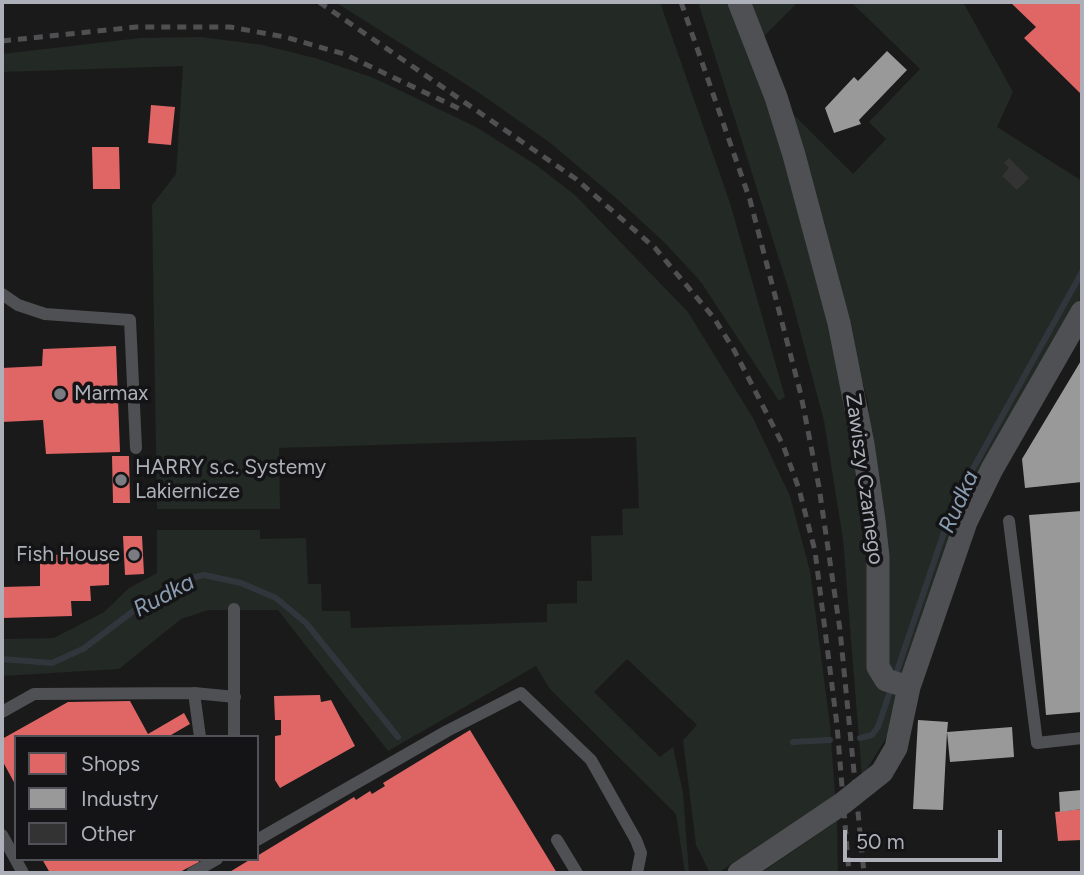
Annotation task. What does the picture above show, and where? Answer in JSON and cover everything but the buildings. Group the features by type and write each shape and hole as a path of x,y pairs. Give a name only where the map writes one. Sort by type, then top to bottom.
{"street":[{"name":"Zawiszy Czarnego","path":"739,2 794,155 839,323 863,444 874,520 878,557 877,667 900,684 896,748 882,772 844,803 739,873"},
{"path":"900,684 966,522 992,469 1082,312"}],"lane":[{"path":"2,294 18,305 46,314 130,320 136,448"},
{"path":"1009,522 1037,743 1082,738"},
{"path":"234,609 234,735"},
{"path":"2,712 34,694 194,693 235,697"},
{"path":"194,693 200,735"},
{"path":"259,838 447,731 521,693 591,760 636,840 641,853 641,865 637,873"},
{"path":"2,835 14,857"},
{"path":"557,840 577,873"},
{"path":"192,873 213,861"}],"shaded area":[{"path":"335,2 660,2 730,203 785,397 779,401 701,282 664,242 616,198 549,142 478,92"},
{"path":"698,2 731,2 804,213 849,414 871,560 869,610 900,694 888,735 862,777 843,539 824,421 791,297"},
{"path":"750,2 798,2 763,37"},
{"path":"851,2 963,2 1013,92 997,127 1082,181 1082,295 994,448 905,674 887,667 868,402 791,112 853,174 886,139 869,122 920,69"},
{"path":"201,37 263,45 315,58 374,78 476,127 536,165 575,195 688,312 753,418 790,496 810,571 830,725 835,795 718,873 710,873 696,845 683,740 697,725 627,659 594,692 660,757 673,747 683,793 689,873 685,873 676,814 549,688 536,666 388,751 278,610 208,610 181,619 119,669 2,676 2,639 54,638 104,612 129,588 157,573 157,530 260,530 260,539 306,538 308,584 321,584 322,611 350,611 351,628 547,622 547,604 577,603 577,581 592,581 591,536 623,535 622,509 639,508 636,437 279,448 280,509 157,509 152,205 176,174 183,66 2,72 2,54 140,38"},
{"path":"837,821 838,873 761,873"}],"waterway":[{"name":"Rudka","path":"860,738 872,735 878,727 954,503 1082,272"},
{"name":"Rudka","path":"2,659 52,663 83,649 148,600 188,579 204,575 241,583 276,598 306,623 398,737"},
{"name":"Rudka","path":"793,742 830,740"}],"railway":[{"path":"319,2 576,179 655,248 714,318 734,350 783,445 799,489 815,551 837,725 849,873"},
{"path":"681,2 750,200 801,395 819,487 840,630 864,873"},
{"path":"2,41 136,27 230,27 285,37 344,54 464,111"}],"place":[{"name":"Marmax","path":"60,394"},
{"name":"HARRY s.c. Systemy Lakiernicze","path":"121,480"},
{"name":"Fish House","path":"134,555"}]}
